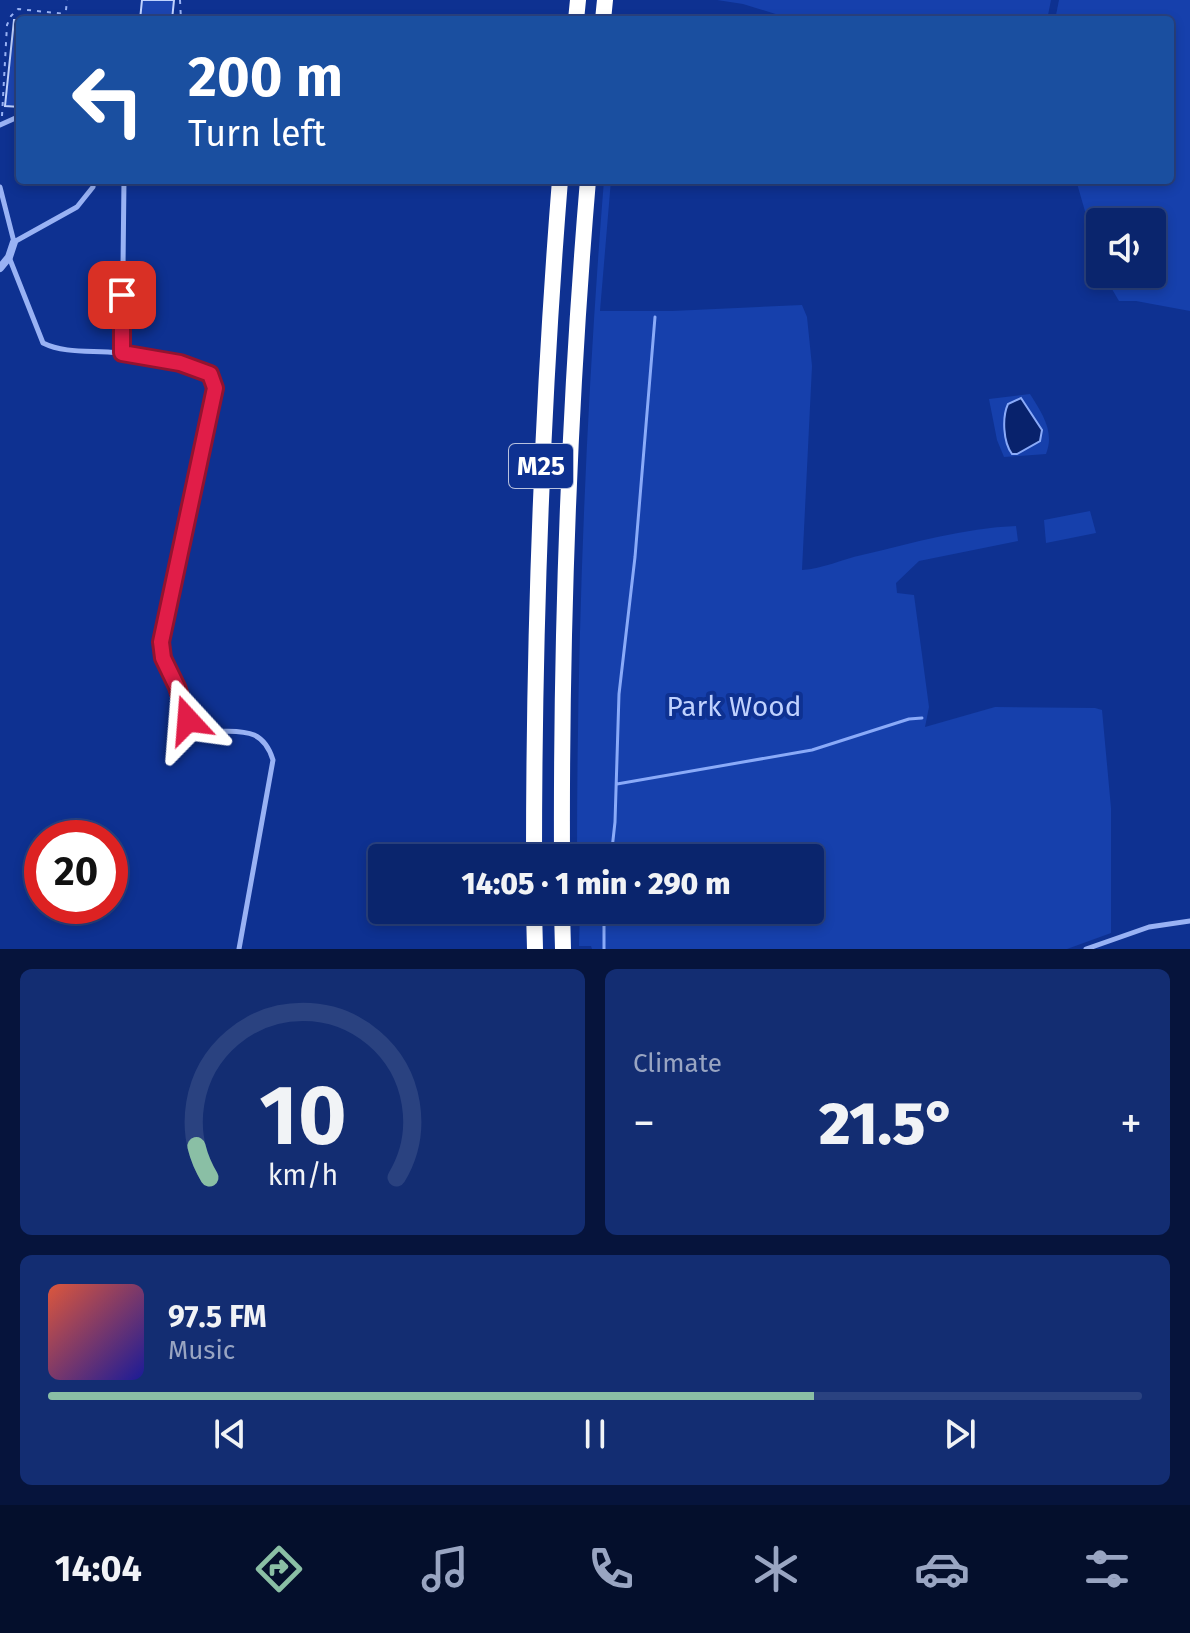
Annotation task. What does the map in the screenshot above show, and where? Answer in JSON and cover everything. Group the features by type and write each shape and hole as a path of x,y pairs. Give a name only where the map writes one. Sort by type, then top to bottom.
{"highway":[{"name":"M25","path":"534,844 537,561 544,400 560,184"},
{"name":"M25","path":"562,844 566,548 574,367 588,184"},
{"path":"534,924 535,949"},
{"path":"562,924 563,949"}],"street":[{"path":"0,268 9,257 14,242"}],"lane":[{"path":"0,187 14,242 77,207 93,184"},
{"path":"122,353 124,184"},
{"path":"9,257 43,343 63,350 122,353 180,363 210,374 215,388 161,642 163,658 188,720 196,726 239,730 255,736 269,747 273,760 239,949"},
{"path":"1086,949 1149,927 1190,921"}],"path":[{"path":"0,124 7,25 11,16 18,9 66,14 67,0"}],"green space":[{"path":"717,0 1051,0 1048,16 782,16"},
{"path":"1059,0 1190,0 1190,311 1119,301 1111,288 1166,288 1166,208 1086,208 1086,215 1077,184 1174,184 1174,16 1056,16"},
{"name":"Park Wood","path":"604,184 611,184 600,311 802,305 807,317 812,366 802,570 939,537 1016,526 1018,541 919,561 896,583 897,593 914,595 929,707 925,727 995,707 1102,710 1111,808 1111,933 1067,949 592,949 591,946 579,946 580,924 824,924 824,844 577,844 584,519"},
{"path":"1030,394 1048,430 1046,454 1004,457 997,440 989,399"},
{"path":"1090,511 1096,533 1046,543 1044,520"}],"shaded area":[{"path":"1021,398 1042,430 1040,441 1012,454 1005,436 1005,416 1008,404"}],"building":[{"path":"142,0 174,0 172,16 140,16"},
{"path":"14,20 16,20 16,107 5,106"}],"waterway":[{"path":"613,844 619,694 635,557 655,317"},
{"path":"617,784 812,750 909,719 922,718"},
{"path":"604,924 604,949"}],"route":[{"path":"122,295 122,353 180,363 210,374 215,388 161,642 163,658 188,720"}]}
